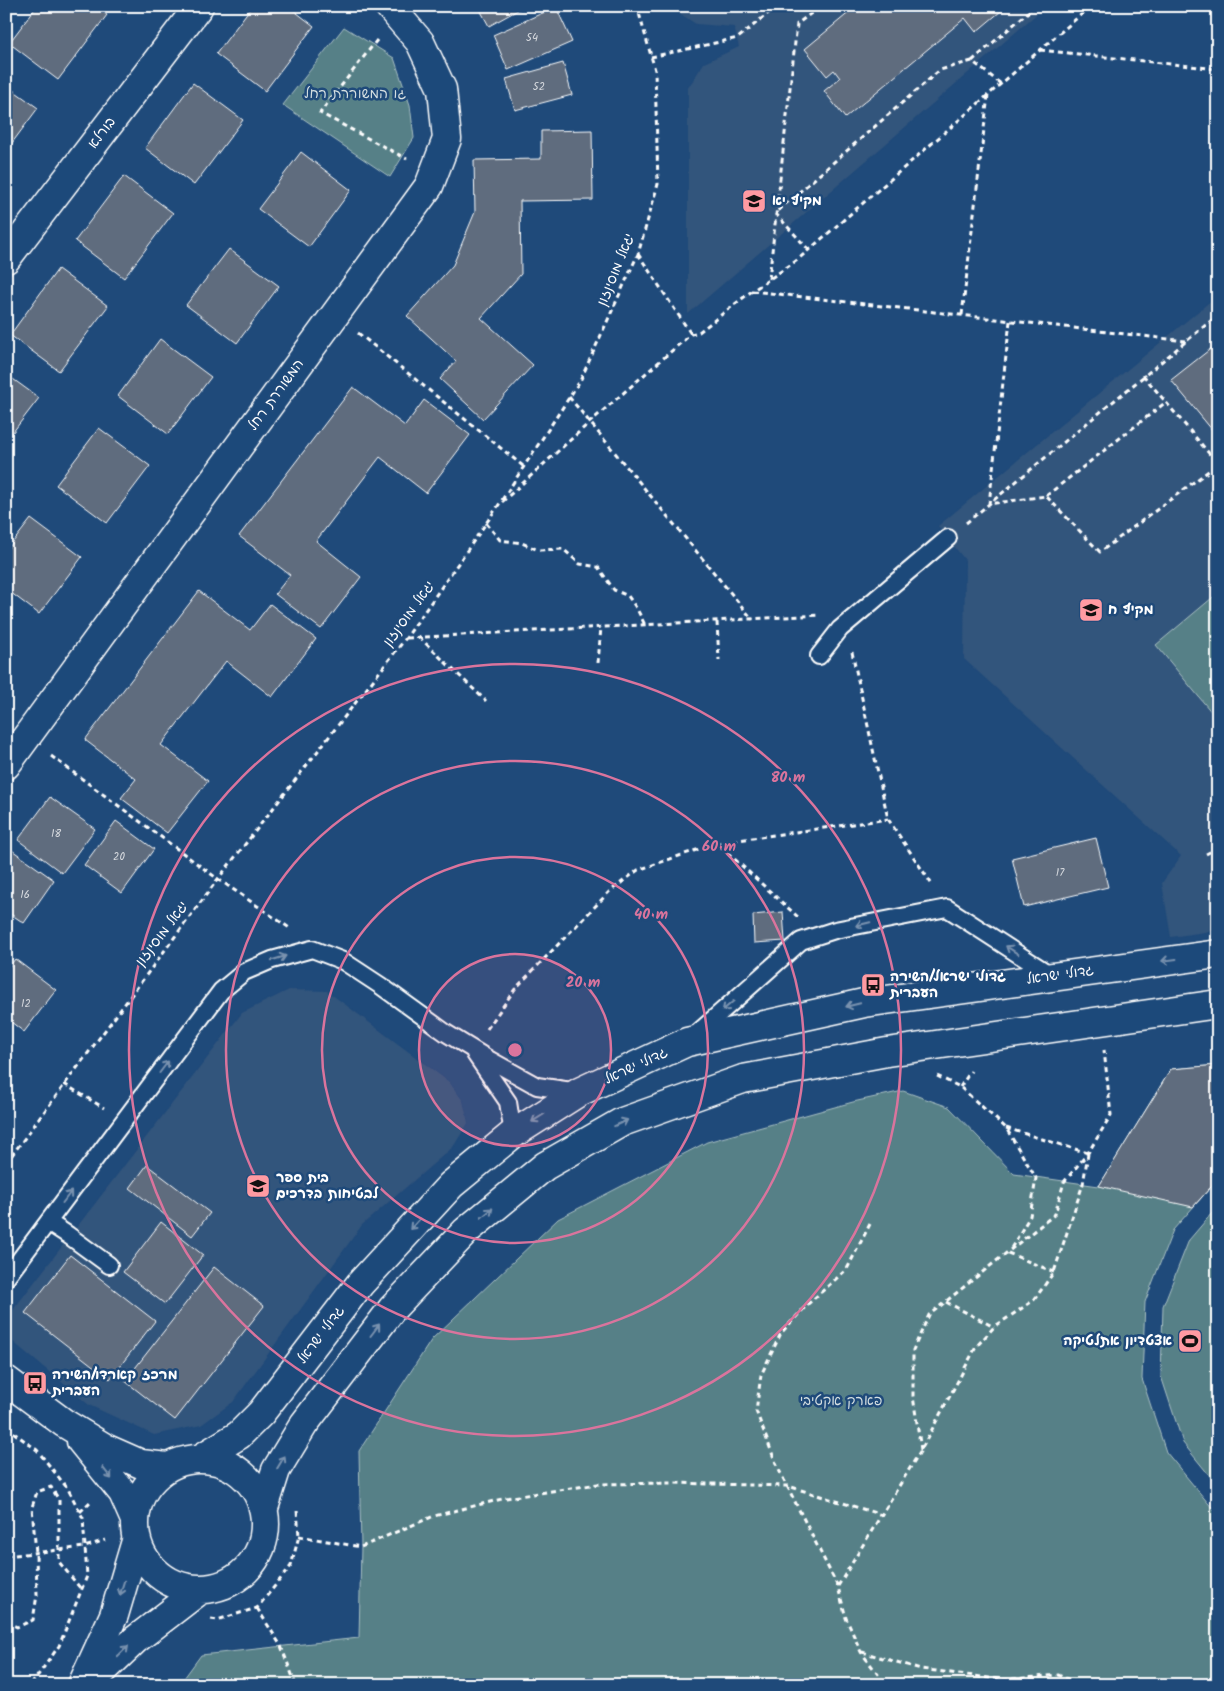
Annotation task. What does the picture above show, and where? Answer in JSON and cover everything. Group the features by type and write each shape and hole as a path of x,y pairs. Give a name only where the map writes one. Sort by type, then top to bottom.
{"street":[{"name":"בורלא","path":"6,259 199,6"},
{"name":"המשוררת רחל","path":"6,765 429,186 447,139 442,89 420,42 393,11"},
{"name":"גדולי ישראל","path":"201,1458 239,1435 261,1413 360,1284 452,1185 513,1134 579,1092 687,1042 864,1003 1218,954"},
{"path":"264,1508 276,1470 304,1424 392,1309 466,1231 544,1166 622,1122 743,1079 887,1052 1218,1004"},
{"path":"6,1380 64,1423 108,1449 141,1464 167,1467"},
{"path":"64,1423 91,1452 123,1493 135,1530 145,1561 159,1576 178,1587 200,1590 220,1587 238,1578 252,1565 261,1547 266,1528 264,1508 255,1488 241,1472 222,1462 201,1458 184,1460 167,1467 155,1476 145,1488 138,1502 135,1530 114,1615 82,1685"},
{"path":"88,1685 135,1640 200,1590"}],"lane":[{"path":"819,656 840,629 948,538"},
{"path":"687,1042 801,941 835,930 947,908 1052,976"},
{"path":"6,1278 221,991 244,972 272,960 312,949 343,961 473,1050 536,1086 579,1092"},
{"path":"473,1050 508,1102 513,1134"},
{"path":"48,1222 108,1265"}],"path":[{"name":"יגאל מוסינזון","path":"6,1163 218,879 406,638 498,506 580,381 638,254 658,184 655,70 637,6"},
{"path":"651,57 738,38 777,6"},
{"path":"769,280 796,24 821,6"},
{"path":"775,213 940,70 972,61 1035,6"},
{"path":"498,506 691,334 700,332 752,291 809,250 1091,6"},
{"path":"393,11 320,113 434,173"},
{"path":"1040,50 1218,69"},
{"path":"972,61 1001,84"},
{"path":"962,316 988,95"},
{"path":"775,213 809,250"},
{"path":"638,254 691,334"},
{"path":"752,291 1186,341"},
{"path":"335,314 523,466"},
{"path":"948,538 1218,315"},
{"path":"989,504 1010,321"},
{"path":"1046,496 1100,552 1218,464 1143,375"},
{"path":"569,397 753,620"},
{"path":"989,504 1046,496 1166,402"},
{"path":"486,523 500,540 522,543 538,550 562,549 580,564 598,567 614,590 628,596 637,608 645,625"},
{"path":"406,638 753,620 861,612"},
{"path":"717,622 719,660"},
{"path":"846,624 888,819 947,908"},
{"path":"598,663 601,627"},
{"path":"419,637 486,700"},
{"path":"26,737 218,879 285,924 312,949"},
{"path":"473,1050 515,989 609,892 638,870 717,843 888,819"},
{"path":"717,843 801,919 801,941"},
{"path":"1206,854 1218,848"},
{"path":"921,1450 913,1396 913,1350 929,1315 1055,1214 1064,1182 1088,1153 1111,1115 1101,1020"},
{"path":"936,1075 960,1087 1006,1128 1036,1178 1030,1216 1008,1253"},
{"path":"64,1084 125,1120"},
{"path":"1006,1128 1088,1153"},
{"path":"838,1587 921,1450 976,1347 994,1327 1034,1300 1054,1272 1083,1184 1088,1153"},
{"path":"870,1224 847,1269 808,1304 781,1333 761,1375 756,1411 777,1466 838,1587 846,1618 861,1652 886,1685"},
{"path":"1008,1253 1054,1272"},
{"path":"946,1302 994,1327"},
{"path":"6,1427 37,1450 68,1489 83,1518 87,1576 60,1646 31,1685"},
{"path":"299,1536 361,1547 434,1516 506,1498 598,1484 674,1483 788,1486 882,1515"},
{"path":"6,1622 17,1627 33,1620 37,1595 32,1507 37,1492 51,1487 59,1500 59,1562 82,1590"},
{"path":"6,1556 85,1547 135,1530"},
{"path":"258,1608 281,1646 296,1685"},
{"path":"861,1652 922,1669 1004,1680 1058,1675 1081,1685"}],"shaded area":[{"name":"מקיף יא","path":"668,6 1046,6 688,314 688,88 704,63 739,47 734,27 696,24"},
{"name":"מקיף ח","path":"1218,295 1218,930 1171,937 1162,883 1181,856 964,659 965,560 938,526"},
{"name":"בית ספר לבטיחות בדרכים","path":"289,990 327,991 449,1082 463,1101 468,1123 453,1147 362,1225 233,1402 201,1425 154,1435 89,1405 6,1336 6,1319 242,1013"}],"green space":[{"name":"גו המשוררת רחל","path":"344,27 394,58 410,105 414,138 390,177 283,105"},
{"path":"1218,593 1218,720 1156,645"},
{"name":"פארק אקטיבי","path":"1218,1065 1218,1179 1173,1230 1145,1302 1142,1379 1166,1452 1218,1515 1218,1685 179,1685 201,1655 359,1638 361,1547 359,1451 432,1339 558,1219 707,1142 853,1102 903,1091 949,1107 1014,1174 1099,1186 1171,1069"},
{"name":"אצטדיון אתלטיקה","path":"1218,1206 1218,1486 1183,1443 1161,1376 1163,1306 1189,1240"}],"building":[{"path":"37,6 95,6 107,15 58,80 9,43"},
{"path":"252,6 288,6 314,26 265,91 216,54"},
{"path":"478,6 525,6 489,26"},
{"path":"857,6 1007,6 976,32 965,18 845,118 824,91 840,78 834,70 827,76 805,49"},
{"path":"556,7 572,42 508,70 493,35"},
{"path":"563,63 572,95 515,110 506,79"},
{"path":"193,83 243,120 194,185 145,148"},
{"path":"6,85 38,108 6,151"},
{"path":"592,130 593,200 520,201 521,274 481,318 533,365 483,419 440,379 456,361 407,316 453,265 475,212 474,160 541,159 541,131"},
{"path":"301,152 351,190 309,247 258,209"},
{"path":"124,176 173,213 124,278 75,241"},
{"path":"229,249 279,286 237,343 186,305"},
{"path":"58,269 108,306 59,371 10,335"},
{"path":"160,339 211,377 168,434 118,396"},
{"path":"1218,343 1218,437 1171,380"},
{"path":"6,374 39,398 6,441"},
{"path":"353,387 405,426 424,400 470,435 426,493 380,457 316,541 361,577 321,629 275,594 290,575 239,536"},
{"path":"99,428 150,466 107,523 56,485"},
{"path":"31,519 82,557 39,614 6,589 6,551"},
{"path":"199,591 250,630 270,604 316,639 272,697 226,661 161,745 208,781 167,833 121,798 136,779 85,740"},
{"path":"50,797 95,829 62,873 18,840"},
{"path":"116,821 154,849 122,893 84,865"},
{"path":"1096,838 1108,887 1024,907 1012,858"},
{"path":"9,848 54,880 24,923 6,911 6,851"},
{"path":"783,912 785,941 754,943 753,915"},
{"path":"15,959 56,990 24,1032 6,1018 6,971"},
{"path":"1218,1065 1218,1179 1193,1207 1099,1186 1171,1069"},
{"path":"147,1165 210,1213 192,1236 130,1188"},
{"path":"161,1222 203,1255 165,1304 123,1272"},
{"path":"70,1255 155,1321 110,1379 25,1313"},
{"path":"214,1267 264,1306 175,1420 125,1381"}],"place":[{"name":"מקיף יא","path":"754,201"},
{"name":"מקיף ח","path":"1091,610"},
{"name":"גדולי ישראל/השירה העברית","path":"873,985"},
{"name":"בית ספר לבטיחות בדרכים","path":"258,1186"},
{"name":"אצטדיון אתלטיקה","path":"1190,1341"},
{"name":"מרכז קארדו/השירה העברית","path":"35,1383"}]}
